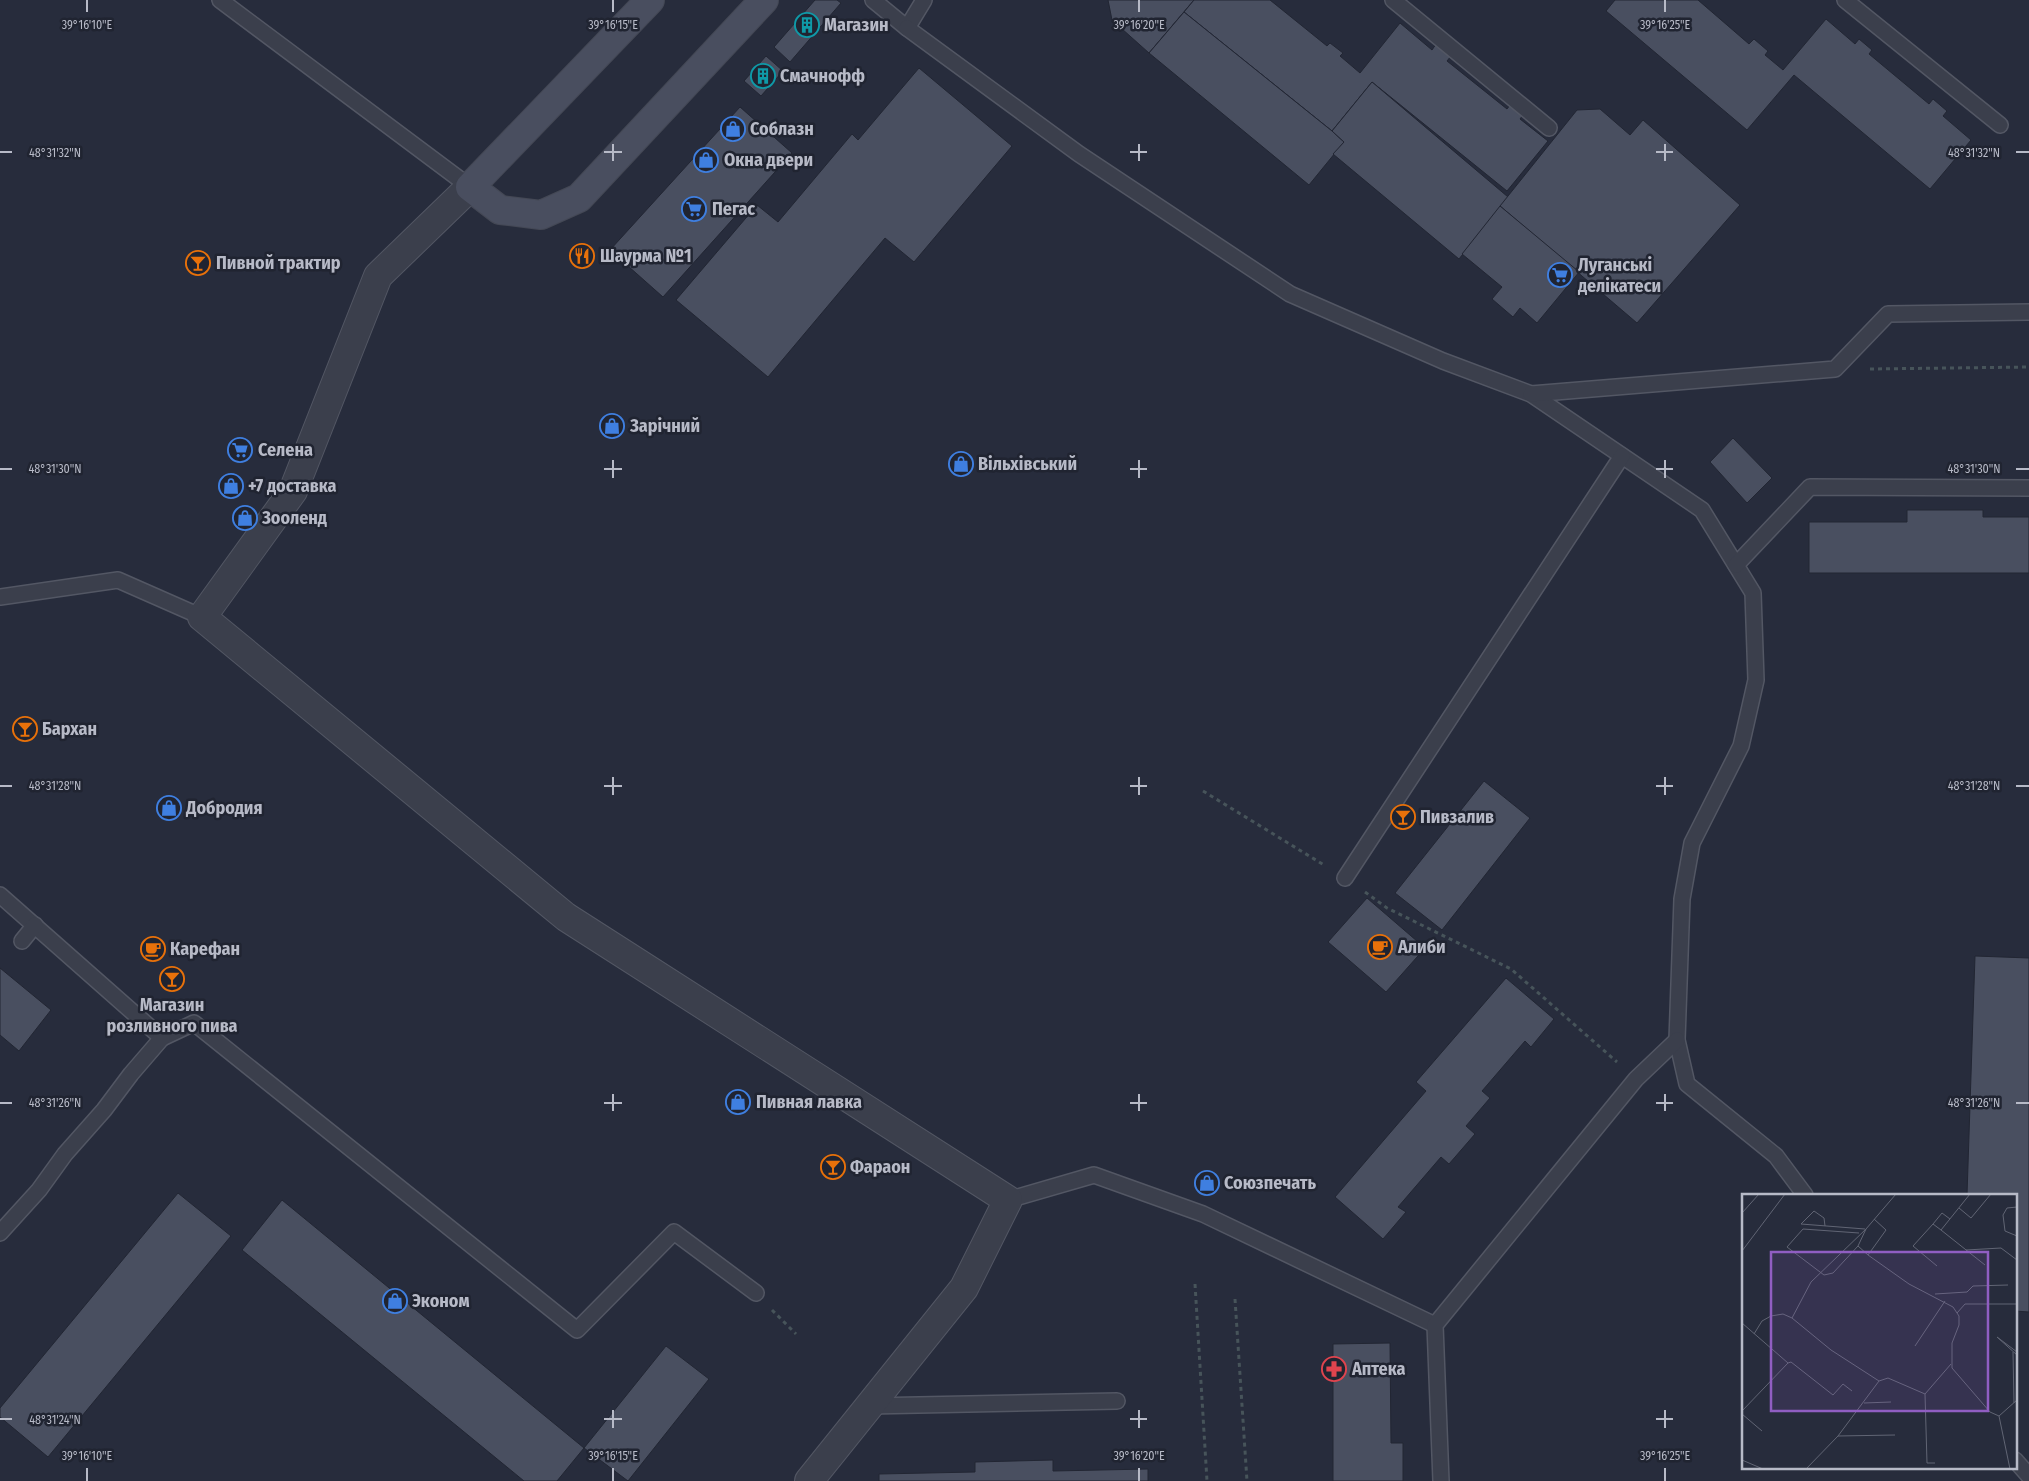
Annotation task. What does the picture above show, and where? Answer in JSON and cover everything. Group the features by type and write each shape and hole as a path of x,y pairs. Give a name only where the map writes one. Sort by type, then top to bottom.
{"street":[{"path":"650,0 470,188 378,276 293,491 202,617 566,917 1008,1200 964,1288 809,1481"},
{"path":"470,188 500,210 541,215 579,198 764,0"}],"lane":[{"path":"220,0 470,188"},
{"path":"873,0 906,28 1079,154 1290,294 1444,361 1531,394 1702,510 1753,593 1756,680 1741,746 1692,843 1682,900 1677,1040 1687,1084 1776,1156 1804,1194"},
{"path":"906,28 924,0"},
{"path":"1393,0 1549,128"},
{"path":"1846,0 2000,125"},
{"path":"1531,394 1835,369 1888,314 2029,312"},
{"path":"1345,878 1622,456"},
{"path":"1736,565 1810,487 2029,488"},
{"path":"0,597 118,580 202,617"},
{"path":"0,895 162,1038"},
{"path":"22,940 35,925"},
{"path":"0,1233 39,1190 65,1154 104,1110 131,1074 162,1038 194,1023 577,1330 674,1232 756,1293"},
{"path":"1441,1481 1435,1325 1636,1079 1677,1040"},
{"path":"1008,1200 1094,1175 1203,1214 1435,1325"},
{"path":"869,1406 1117,1401"},
{"path":"2016,1461 2029,1476"}],"path":[{"path":"1835,369 2029,367"},
{"path":"1203,791 1345,878 1388,908 1510,969 1636,1079"},
{"path":"1196,1284 1208,1481"},
{"path":"756,1293 796,1334"},
{"path":"1235,1299 1247,1481"}],"building":[{"name":"Магазин","path":"815,0 837,0 841,3 790,62 774,47"},
{"path":"1108,0 1194,0 1149,53 1112,20"},
{"path":"1194,0 1270,0 1327,46 1330,43 1343,53 1340,56 1360,73 1400,23 1432,50 1436,44 1451,56 1447,61 1507,109 1510,105 1523,115 1520,119 1548,141 1507,191 1372,82 1332,131 1184,12"},
{"path":"1615,0 1698,0 1749,44 1754,39 1768,51 1765,55 1783,70 1826,19 1855,44 1859,39 1872,50 1869,54 1929,104 1933,99 1947,111 1943,116 1971,140 1930,189 1794,75 1747,130 1606,11"},
{"path":"1184,12 1344,142 1309,185 1149,53"},
{"name":"Смачнофф","path":"766,56 783,71 761,96 744,81"},
{"name":"Пегас","path":"919,68 1012,146 914,262 885,238 768,377 676,300 757,205 778,222 852,134 858,140"},
{"path":"1372,82 1508,197 1459,259 1333,154 1344,142 1332,131"},
{"name":"Пегас","path":"740,107 792,153 663,297 610,250"},
{"path":"1600,109 1630,135 1643,120 1740,205 1637,323 1500,206 1577,110"},
{"path":"1500,206 1580,271 1537,323 1520,308 1513,317 1492,299 1502,287 1462,254"},
{"path":"1733,438 1772,478 1747,503 1710,462"},
{"path":"1907,510 1983,510 1983,517 2029,517 2029,573 1809,573 1809,522 1907,522"},
{"path":"1484,781 1530,818 1442,930 1395,893"},
{"path":"1367,898 1425,948 1386,992 1328,942"},
{"path":"1975,956 2029,958 2029,1312 2016,1311 2016,1194 1967,1194"},
{"path":"0,968 51,1010 19,1051 0,1035"},
{"path":"1506,978 1554,1019 1531,1047 1525,1041 1482,1091 1490,1098 1466,1126 1475,1134 1449,1164 1441,1157 1398,1207 1406,1212 1383,1239 1335,1197 1426,1091 1416,1082"},
{"path":"178,1193 231,1236 48,1457 0,1417 0,1408"},
{"path":"282,1200 584,1448 557,1481 524,1481 242,1250"},
{"path":"1390,1343 1391,1443 1403,1443 1403,1481 1333,1481 1333,1344"},
{"path":"666,1346 709,1379 628,1481 584,1448"},
{"path":"1053,1460 1053,1471 1148,1469 1148,1481 879,1481 879,1474 975,1472 975,1462"}],"place":[{"name":"Магазин","path":"807,25"},
{"name":"Смачнофф","path":"763,76"},
{"name":"Соблазн","path":"733,129"},
{"name":"Окна двери","path":"706,160"},
{"name":"Пегас","path":"694,209"},
{"name":"Шаурма №1","path":"582,256"},
{"name":"Пивной трактир","path":"198,263"},
{"name":"Луганські делікатеси","path":"1560,275"},
{"name":"Зарічний","path":"612,426"},
{"name":"Селена","path":"240,450"},
{"name":"Вільхівський","path":"961,464"},
{"name":"+7 доставка","path":"231,486"},
{"name":"Зооленд","path":"245,518"},
{"name":"Бархан","path":"25,729"},
{"name":"Добродия","path":"169,808"},
{"name":"Пивзалив","path":"1403,817"},
{"name":"Алиби","path":"1380,947"},
{"name":"Карефан","path":"153,949"},
{"name":"Магазин розливного пива","path":"172,979"},
{"name":"Пивная лавка","path":"738,1102"},
{"name":"Фараон","path":"833,1167"},
{"name":"Союзпечать","path":"1207,1183"},
{"name":"Эконом","path":"395,1301"},
{"name":"Аптека","path":"1334,1369"}]}
